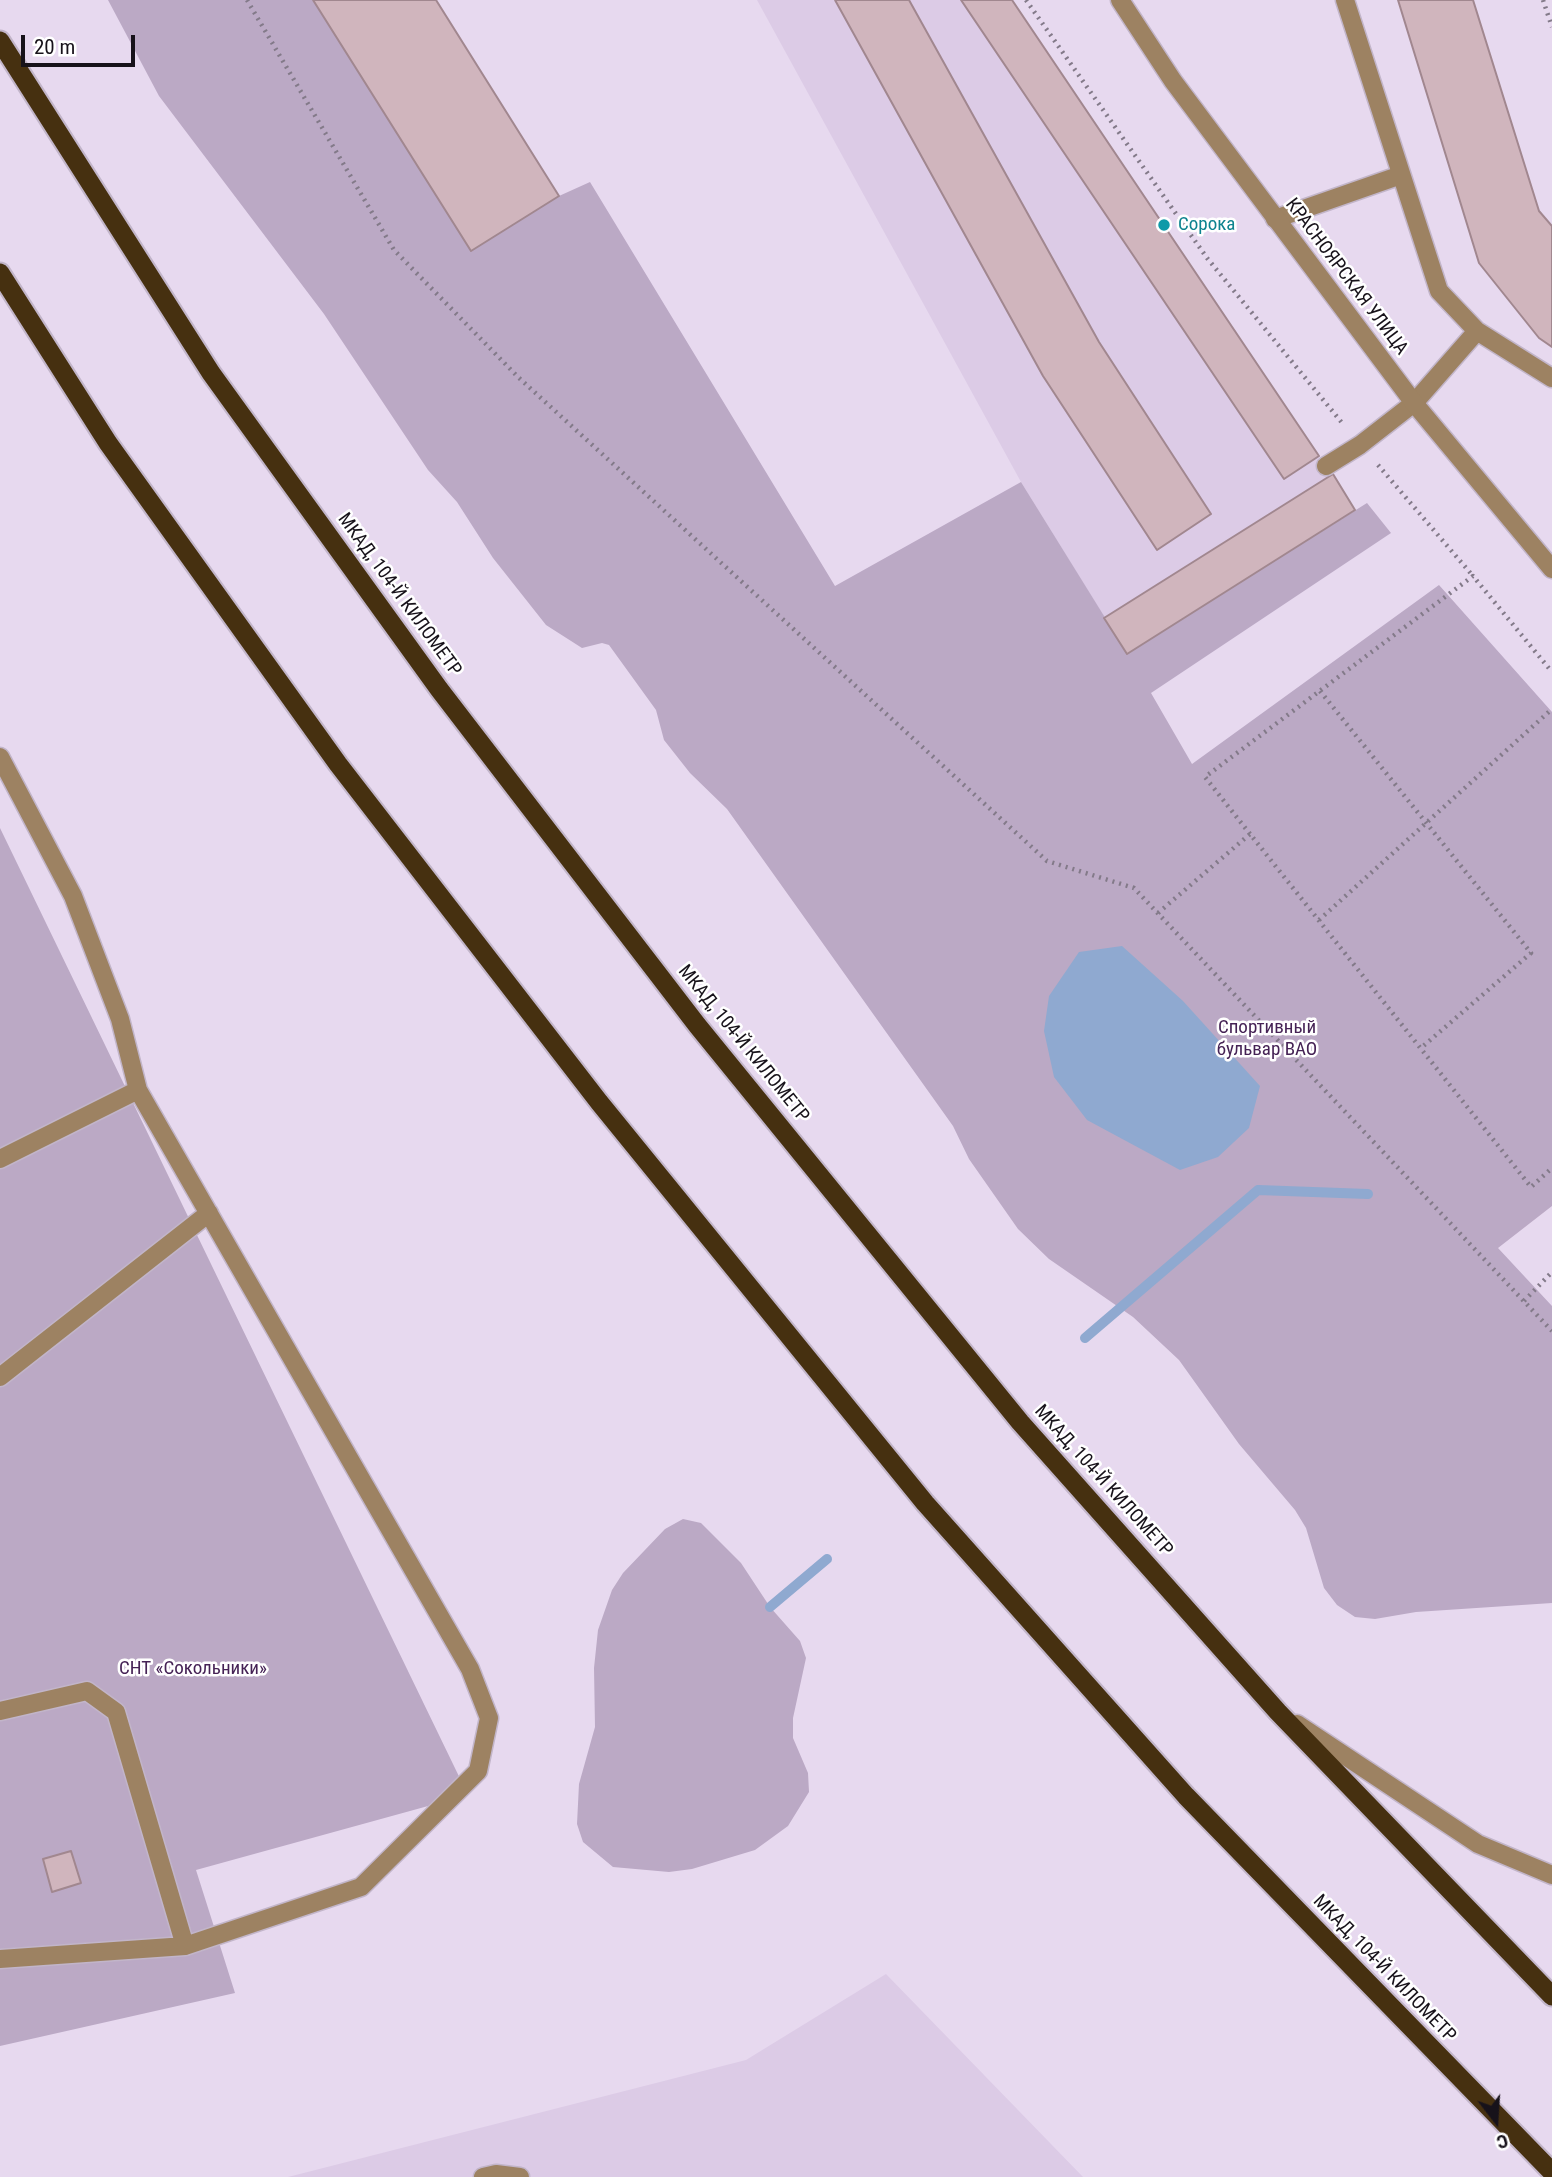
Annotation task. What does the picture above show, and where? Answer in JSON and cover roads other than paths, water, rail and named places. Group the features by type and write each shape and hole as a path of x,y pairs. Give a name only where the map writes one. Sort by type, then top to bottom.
{"highway":[{"name":"МКАД, 104-Й КИЛОМЕТР","path":"0,41 211,373 447,700 697,1025 1020,1422 1278,1712 1552,1996"},
{"name":"МКАД, 104-Й КИЛОМЕТР","path":"0,273 108,443 338,764 599,1102 925,1503 1186,1796 1550,2171"}],"street":[{"name":"КРАСНОЯРСКАЯ УЛИЦА","path":"1120,0 1173,81 1414,403 1552,569"},
{"path":"1345,0 1439,291 1477,331 1552,378"},
{"path":"1275,219 1401,175"},
{"path":"1326,466 1360,445 1414,403 1477,331"},
{"path":"0,757 73,896 120,1019 138,1090 470,1669 489,1717 478,1771 361,1887 185,1945 0,1959"},
{"path":"0,1159 138,1090"},
{"path":"0,1377 209,1213"},
{"path":"0,1711 87,1691 116,1713 185,1945"},
{"path":"1278,1712 1478,1844 1552,1875"},
{"path":"483,2177 496,2174 520,2177"}],"water":[{"path":"1122,946 1183,1001 1260,1086 1249,1128 1218,1157 1180,1170 1087,1120 1054,1077 1044,1031 1049,996 1079,952"}],"waterway":[{"path":"1085,1338 1258,1190 1368,1194"},
{"path":"770,1607 827,1559"}],"place":[{"name":"Сорока","path":"1164,225"}],"park label":[{"name":"Спортивный бульвар ВАО","path":"1267,1039"},
{"name":"СНТ «Сокольники»","path":"193,1669"}]}
